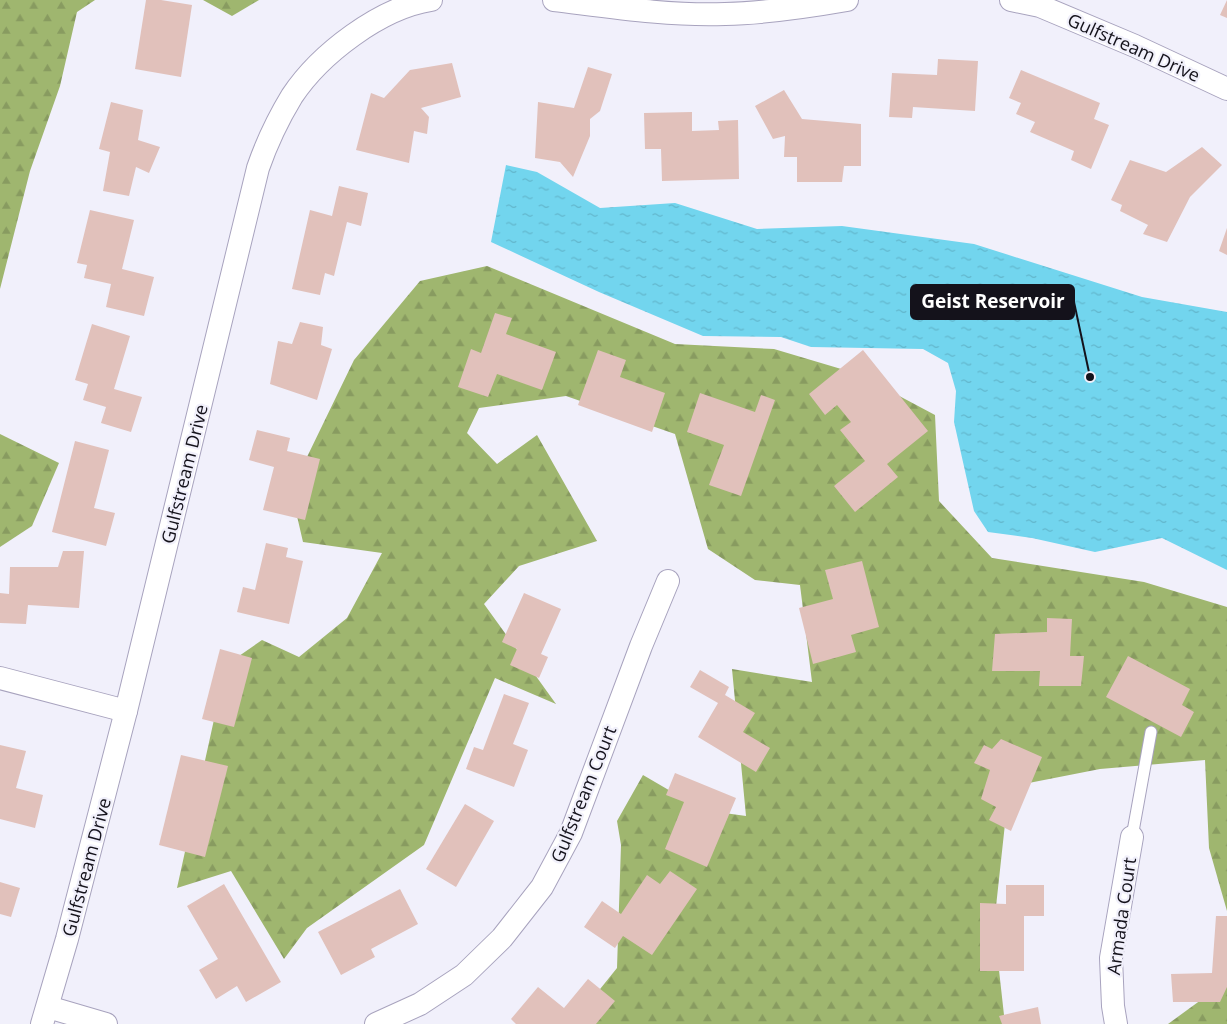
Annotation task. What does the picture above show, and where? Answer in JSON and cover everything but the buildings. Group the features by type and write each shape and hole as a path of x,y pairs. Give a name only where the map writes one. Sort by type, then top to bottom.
{"street":[{"name":"Gulfstream Drive","path":"45,1015 126,711 258,168 267,140 293,95 318,65 342,43 364,27 394,11 430,0"},
{"path":"554,0 633,10 724,14 779,11 847,0"},
{"name":"Gulfstream Drive","path":"1011,0 1040,6 1135,46 1227,89"},
{"name":"Gulfstream Court","path":"376,1024 420,1004 464,975 502,938 542,887 571,833 641,646 668,580"},
{"path":"0,678 126,711"},
{"name":"Armada Court","path":"1116,1024 1112,1006 1111,958 1132,837"},
{"path":"45,1015 106,1024"}],"lane":[{"path":"1132,837 1152,732"}],"green space":[{"path":"0,0 95,0 77,12 60,86 30,171 0,289"},
{"path":"203,0 259,0 232,16"},
{"path":"487,266 675,344 774,349 858,374 935,415 939,501 992,558 1144,582 1227,607 1227,911 1209,848 1205,760 1100,769 1009,787 994,925 1005,1024 562,1024 580,1014 617,968 621,845 617,821 643,775 703,810 746,816 732,669 812,682 800,585 755,580 708,549 675,434 566,396 479,408 467,433 497,464 537,435 597,541 519,566 484,604 556,704 495,678 424,845 307,928 284,959 231,871 177,888 226,665 262,640 299,657 347,618 382,553 303,542 291,490 354,360 420,281"},
{"path":"0,434 59,463 32,526 0,547"},
{"path":"1227,981 1227,1024 1168,1024"}],"water":[{"path":"506,165 537,172 600,208 675,203 757,229 842,226 974,244 1142,297 1227,312 1227,570 1162,538 1095,552 1032,538 988,532 974,511 954,422 956,391 948,363 923,349 811,347 781,337 703,336 599,292 491,242"}],"place":[{"name":"Geist Reservoir","path":"1090,377"}]}
